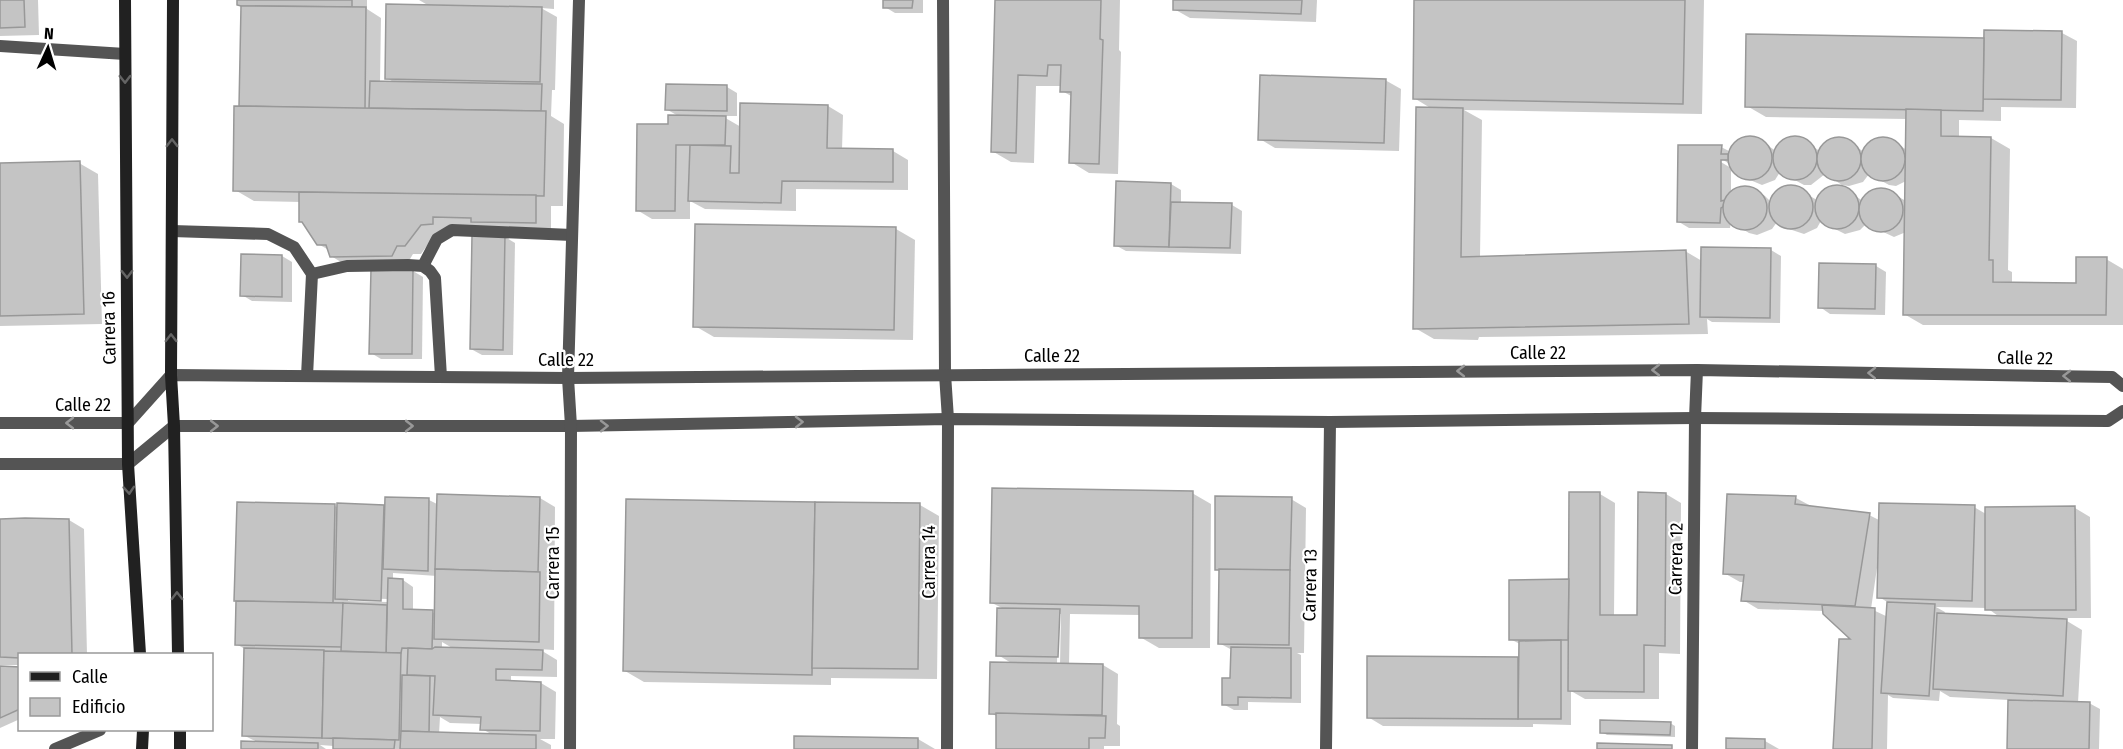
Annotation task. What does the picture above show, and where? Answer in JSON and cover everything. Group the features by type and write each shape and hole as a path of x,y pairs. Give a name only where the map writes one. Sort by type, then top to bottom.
{"street":[{"name":"Carrera 16","path":"125,0 128,464 140,653"},
{"path":"173,0 171,375 178,653"},
{"name":"Carrera 15","path":"570,749 571,426 568,378 579,0"},
{"name":"Carrera 14","path":"944,0 945,374 948,419 947,749"},
{"path":"0,46 125,54"},
{"path":"423,266 437,239 452,230 572,236"},
{"path":"172,231 268,234 294,247 312,274 307,376"},
{"path":"312,274 347,266 423,266 430,271 435,278 441,377"},
{"name":"Calle 22","path":"0,423 128,423 171,375 568,378 1697,370 2112,377 2123,386"},
{"name":"Carrera 12","path":"1692,749 1697,370"},
{"path":"0,464 128,464 174,426 571,426 948,419 1329,422 1695,418 2108,421 2123,411"},
{"name":"Carrera 13","path":"1326,749 1329,422"},
{"path":"55,749 96,731"},
{"path":"142,749 143,731"},
{"path":"180,731 180,749"}],"building":[{"path":"0,0 24,0 25,27 0,28"},
{"path":"237,0 352,0 352,7 241,6 237,5"},
{"path":"883,0 913,0 912,8 883,8"},
{"path":"995,0 1101,0 1100,39 1103,40 1099,164 1069,163 1071,92 1060,92 1061,65 1048,65 1047,76 1018,75 1016,153 991,152"},
{"path":"1173,0 1302,0 1301,14 1173,10"},
{"path":"1414,0 1685,0 1683,104 1413,99"},
{"path":"386,4 542,7 540,82 385,79"},
{"path":"241,6 366,7 365,109 239,106"},
{"path":"1984,30 2062,31 2061,100 1983,99"},
{"path":"1746,34 1984,38 1983,111 1745,107"},
{"path":"1260,75 1386,79 1384,143 1258,140"},
{"path":"370,81 542,84 541,111 369,108"},
{"path":"666,84 727,85 727,111 665,110"},
{"path":"740,103 828,105 827,148 893,149 893,182 782,181 781,203 688,201 690,145 731,146 730,173 739,173"},
{"path":"234,106 546,111 544,196 233,191"},
{"path":"1416,107 1463,108 1461,257 1686,250 1689,324 1413,329"},
{"path":"1906,109 1941,110 1941,136 1991,137 1989,260 1993,260 1993,282 2076,283 2076,257 2107,257 2106,315 1903,315"},
{"path":"668,115 726,116 725,145 676,145 675,211 636,211 637,124 668,124"},
{"path":"1750,136 1765,143 1772,158 1765,173 1750,180 1735,173 1728,158 1735,143"},
{"path":"1795,136 1810,143 1817,158 1810,173 1795,180 1780,173 1773,158 1780,143"},
{"path":"1839,137 1854,144 1861,159 1854,174 1839,181 1824,174 1817,159 1824,144"},
{"path":"1883,137 1898,144 1905,159 1898,174 1883,181 1868,174 1861,159 1868,144"},
{"path":"1678,145 1722,145 1721,154 1728,154 1728,160 1721,160 1721,201 1725,200 1721,208 1720,223 1677,222"},
{"path":"80,161 84,314 0,316 0,163"},
{"path":"1116,181 1171,183 1169,247 1114,246"},
{"path":"1791,185 1806,192 1813,207 1806,222 1791,229 1776,222 1769,207 1776,192"},
{"path":"1837,185 1852,192 1859,207 1852,222 1837,229 1822,222 1815,207 1822,192"},
{"path":"1745,186 1760,193 1767,208 1760,223 1745,230 1730,223 1723,208 1730,193"},
{"path":"1881,188 1896,195 1903,210 1896,225 1881,232 1866,225 1859,210 1866,195"},
{"path":"299,192 536,195 536,223 471,222 471,218 433,217 433,224 421,225 405,246 397,246 392,256 330,257 326,245 317,245 302,222 299,222"},
{"path":"1171,202 1232,203 1230,248 1169,247"},
{"path":"695,224 896,227 894,330 693,327"},
{"path":"472,235 505,235 503,350 470,349"},
{"path":"1701,247 1771,248 1770,318 1700,317"},
{"path":"241,254 282,255 282,297 240,296"},
{"path":"1819,263 1876,264 1875,309 1818,308"},
{"path":"371,269 413,270 412,354 369,354"},
{"path":"992,488 1193,491 1192,638 1139,638 1139,606 990,603"},
{"path":"1569,492 1600,492 1600,615 1637,615 1638,492 1666,493 1665,646 1644,645 1644,692 1568,691"},
{"path":"437,494 540,497 538,572 435,569"},
{"path":"1727,494 1796,496 1795,504 1870,513 1855,606 1741,601 1744,575 1723,574"},
{"path":"1215,496 1292,497 1290,570 1215,570"},
{"path":"385,497 429,498 428,571 383,569"},
{"path":"626,499 815,502 812,675 623,671"},
{"path":"237,502 335,504 333,603 234,601"},
{"path":"815,502 920,503 918,669 812,668"},
{"path":"337,503 384,505 381,601 335,599"},
{"path":"1879,503 1975,505 1972,601 1877,598"},
{"path":"2075,506 2076,610 1985,610 1985,507"},
{"path":"0,519 69,519 72,653 18,653 18,658 0,657"},
{"path":"435,569 540,572 539,642 434,639"},
{"path":"1219,569 1290,570 1289,645 1218,644"},
{"path":"388,578 403,579 403,609 433,610 432,649 402,648 401,653 386,653"},
{"path":"1569,579 1568,640 1509,640 1509,580"},
{"path":"236,601 343,603 342,647 235,645"},
{"path":"1887,602 1935,604 1929,696 1881,693"},
{"path":"343,603 387,605 386,653 341,651"},
{"path":"1822,605 1875,608 1872,749 1833,749 1839,639 1850,639 1823,614"},
{"path":"997,608 1060,609 1058,657 996,656"},
{"path":"1937,613 2067,619 2063,696 1933,689"},
{"path":"1561,640 1561,719 1518,719 1519,641"},
{"path":"435,647 543,650 542,670 496,669 496,680 541,682 540,731 480,730 481,717 433,715 435,676 407,675 408,648 432,649"},
{"path":"1231,647 1291,648 1291,698 1238,697 1238,705 1222,705 1222,678 1230,678"},
{"path":"244,648 324,650 322,738 242,736"},
{"path":"324,651 401,653 399,740 322,738"},
{"path":"1367,656 1518,657 1518,719 1367,718"},
{"path":"990,662 1103,664 1102,715 989,714"},
{"path":"0,666 18,667 18,710 0,718"},
{"path":"402,675 430,676 429,732 401,731"},
{"path":"2008,700 2090,702 2089,749 2007,749"},
{"path":"996,713 1106,716 1105,738 1089,738 1089,749 996,749"},
{"path":"1600,720 1671,722 1670,735 1600,733"},
{"path":"401,731 536,735 536,749 400,749"},
{"path":"794,736 918,738 918,749 794,749"},
{"path":"333,738 395,740 394,749 333,749"},
{"path":"1726,738 1765,739 1765,749 1726,749"},
{"path":"241,741 318,743 318,749 241,749"},
{"path":"1597,743 1672,745 1672,749 1597,749"}]}
